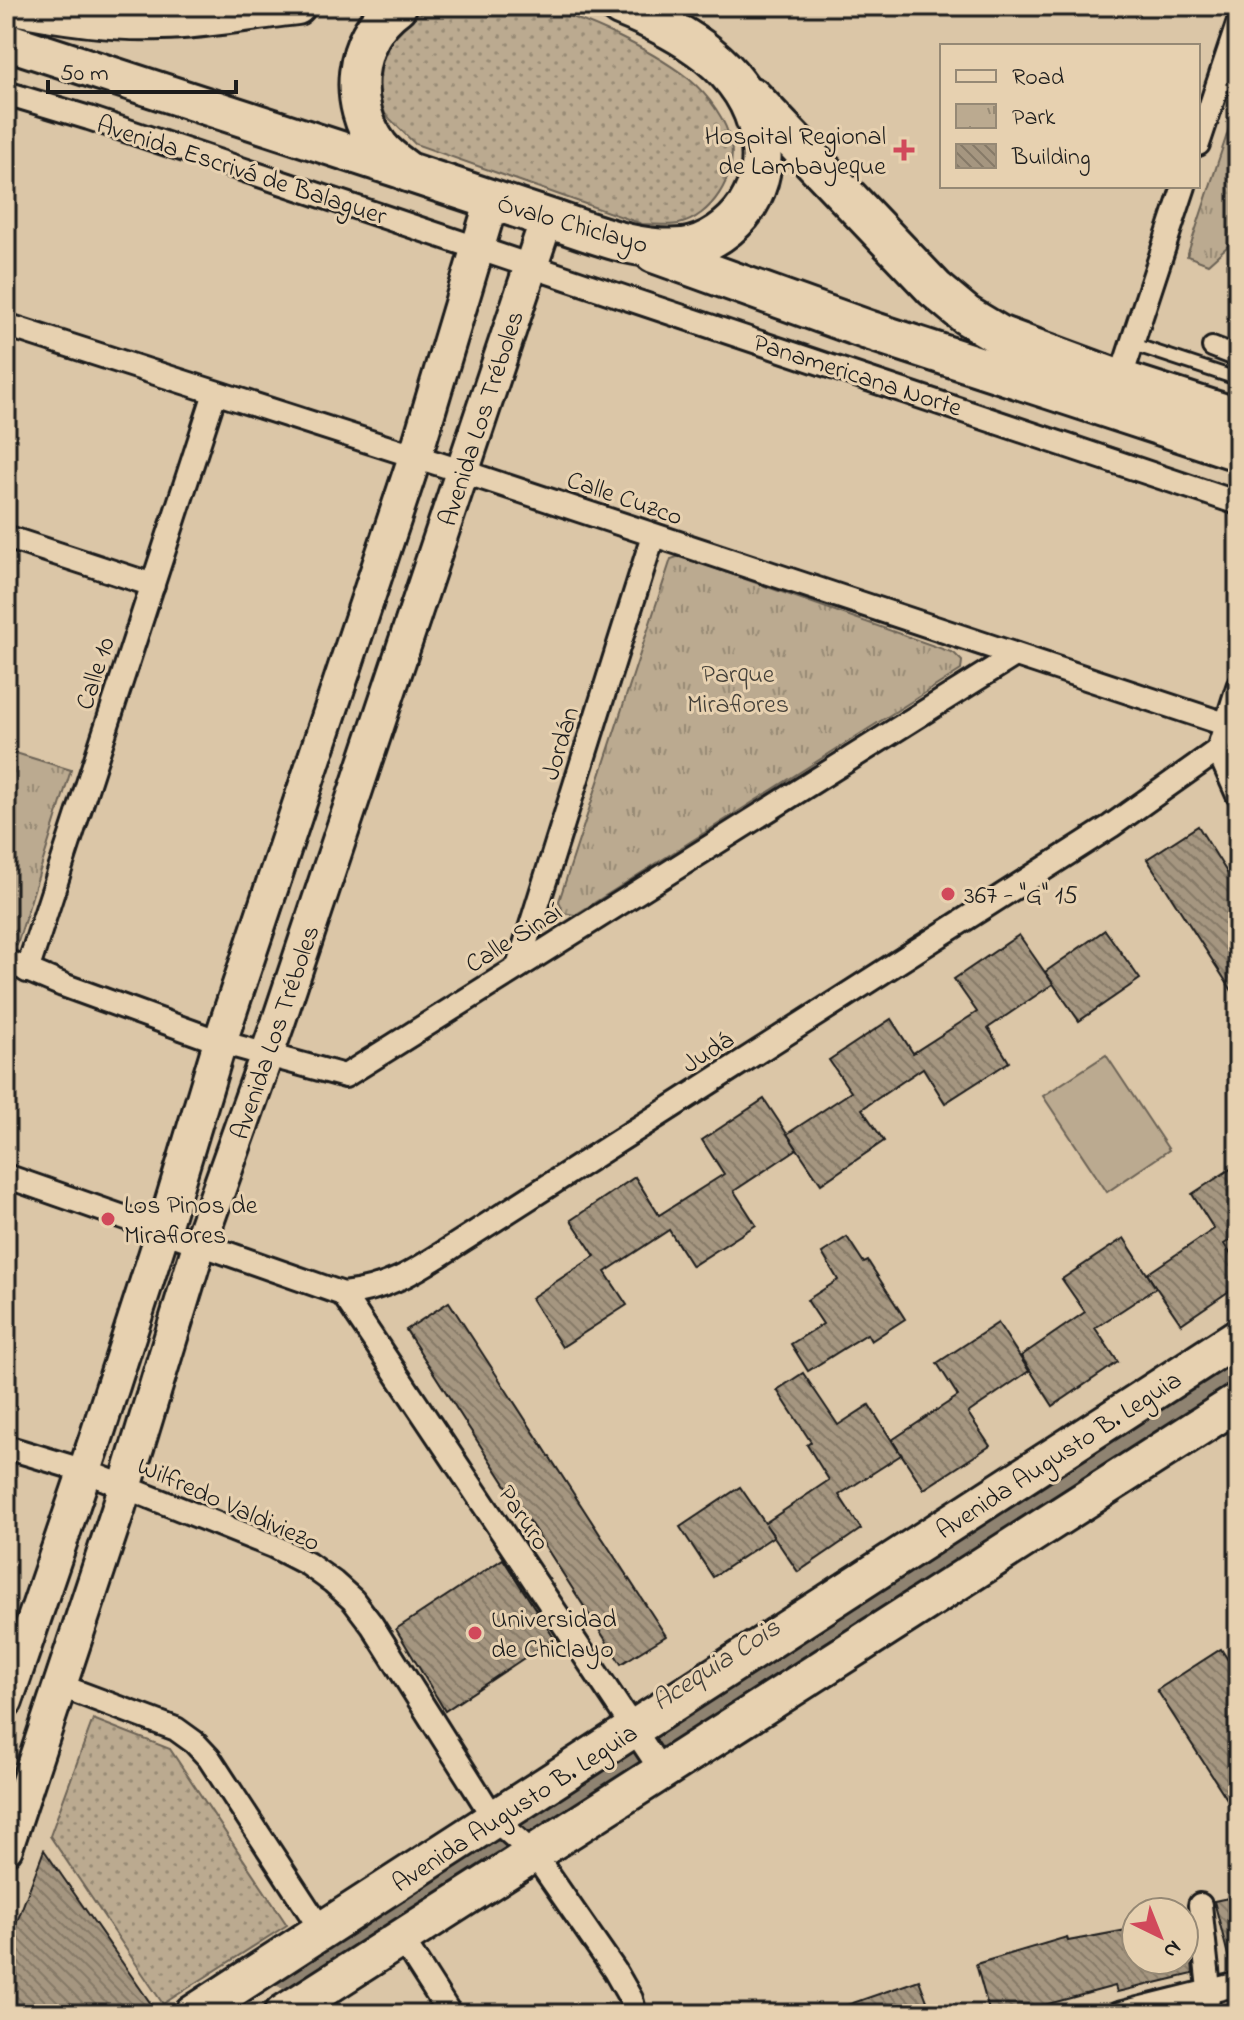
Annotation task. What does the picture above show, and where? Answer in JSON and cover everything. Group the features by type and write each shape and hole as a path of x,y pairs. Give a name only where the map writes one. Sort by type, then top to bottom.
{"highway":[{"name":"Óvalo Chiclayo","path":"397,6 386,14 365,44 357,80 362,117 380,149 408,172 547,218 644,249 686,248 712,239 739,218 758,189 763,158 757,120 724,68 655,20 620,6"},
{"path":"689,6 724,68 935,289 966,315 1001,336 1126,362 1238,418"},
{"name":"Panamericana Norte","path":"644,249 868,330 1238,451"}],"main road":[{"path":"15,6 62,16 114,21 165,21 233,9 297,6"},
{"name":"Avenida Escrivá de Balaguer","path":"6,41 408,172"},
{"name":"Avenida Los Tréboles","path":"6,1701 12,1666 85,1471 220,1042 415,457 492,200"},
{"name":"Avenida Los Tréboles","path":"6,1848 125,1487 200,1242 464,472 529,265 547,218"},
{"name":"Avenida Augusto B. Leguia","path":"193,2014 496,1821 1238,1337"},
{"name":"Avenida Augusto B. Leguia","path":"283,2014 1238,1402"}],"street":[{"path":"1200,138 1238,24"},
{"name":"Avenida Escrivá de Balaguer","path":"6,93 477,248"},
{"path":"1126,362 1183,188"},
{"name":"Panamericana Norte","path":"477,248 1238,503"},
{"name":"Calle Cuzco","path":"6,325 464,472 1225,724"},
{"path":"1212,347 1238,357"},
{"name":"Calle 10","path":"27,971 215,393"},
{"name":"Jordán","path":"518,967 653,536"},
{"path":"6,537 153,585"},
{"name":"Calle Sinaí","path":"6,961 220,1042 345,1076 1015,655"},
{"path":"1238,687 1218,750 1238,795"},
{"name":"Judá","path":"343,1294 377,1289 398,1281 1111,826 1218,750"},
{"path":"6,1176 343,1294"},
{"name":"Paruro","path":"343,1294 660,1770"},
{"name":"Wilfredo Valdiviezo","path":"6,1447 85,1471 273,1546 308,1564 353,1600 496,1821 533,1854 615,1971 631,1999 635,2014"},
{"path":"61,1686 176,1729 194,1742 209,1758 322,1931"},
{"path":"1200,1905 1209,1989 1206,2014"},
{"path":"402,1939 450,2014"},
{"path":"1118,2014 1238,1984"}],"lane":[{"path":"1126,362 1238,379"}],"green space":[{"path":"514,5 544,9 610,33 673,67 710,100 729,135 730,169 719,193 691,220 675,225 642,224 415,144 385,114 375,79 389,43 416,15 444,6"},
{"path":"1238,101 1238,237 1208,264 1187,256"},
{"name":"Parque Miraflores","path":"680,556 954,653 962,661 961,670 575,915 563,913 559,901 671,559"},
{"path":"6,750 71,770 17,945 6,940"},
{"path":"1106,1055 1169,1150 1107,1192 1043,1096"},
{"path":"93,1719 170,1749 287,1925 163,2004 50,1836"}],"building":[{"path":"1198,826 1238,890 1238,1000 1147,859"},
{"path":"1105,930 1140,979 1079,1021 1045,972"},
{"path":"1019,935 1053,984 988,1028 1009,1062 945,1103 923,1068 862,1109 884,1141 821,1184 787,1134 851,1092 829,1060 891,1019 913,1053 977,1012 954,979"},
{"path":"764,1099 797,1149 734,1191 756,1225 692,1266 669,1230 605,1272 627,1305 562,1347 531,1298 595,1256 571,1220 635,1177 659,1215 724,1174 702,1140"},
{"path":"1238,1164 1238,1235 1224,1244 1238,1265 1238,1285 1181,1324 1147,1274 1214,1229 1192,1194"},
{"path":"847,1237 864,1263 868,1261 905,1319 871,1341 867,1334 808,1371 791,1344 823,1324 807,1300 838,1280 822,1253"},
{"path":"1124,1238 1156,1288 1095,1328 1118,1362 1053,1406 1021,1356 1085,1312 1062,1279"},
{"path":"449,1302 666,1636 621,1664 406,1330"},
{"path":"998,1323 1029,1371 968,1413 990,1446 924,1489 892,1440 958,1396 937,1363"},
{"path":"803,1373 838,1425 869,1405 901,1455 839,1495 861,1529 798,1572 774,1536 713,1577 680,1527 740,1487 765,1523 829,1480 807,1445 811,1442 777,1390"},
{"name":"Universidad de Chiclayo","path":"503,1559 554,1638 445,1711 396,1629"},
{"path":"1221,1649 1238,1675 1238,1816 1157,1690"},
{"path":"44,1850 158,2014 6,2014 6,1951"},
{"path":"1238,1896 1238,1966 1231,1967 1214,1901"},
{"path":"1120,1931 1120,1976 1185,1976 1117,1992 1115,1986 1030,2009 1032,2014 990,2014 976,1964 1067,1937 1068,1941"},
{"path":"919,1980 932,2014 830,2014 830,2011"}],"waterway":[{"name":"Acequia Cois","path":"286,1975 736,1691 1238,1366"}],"place":[{"name":"Hospital Regional de Lambayeque","path":"904,150"},
{"name":"367 - \"G\" 15","path":"948,894"},
{"name":"Los Pinos de Miraflores","path":"108,1219"},
{"name":"Universidad de Chiclayo","path":"475,1633"}]}
